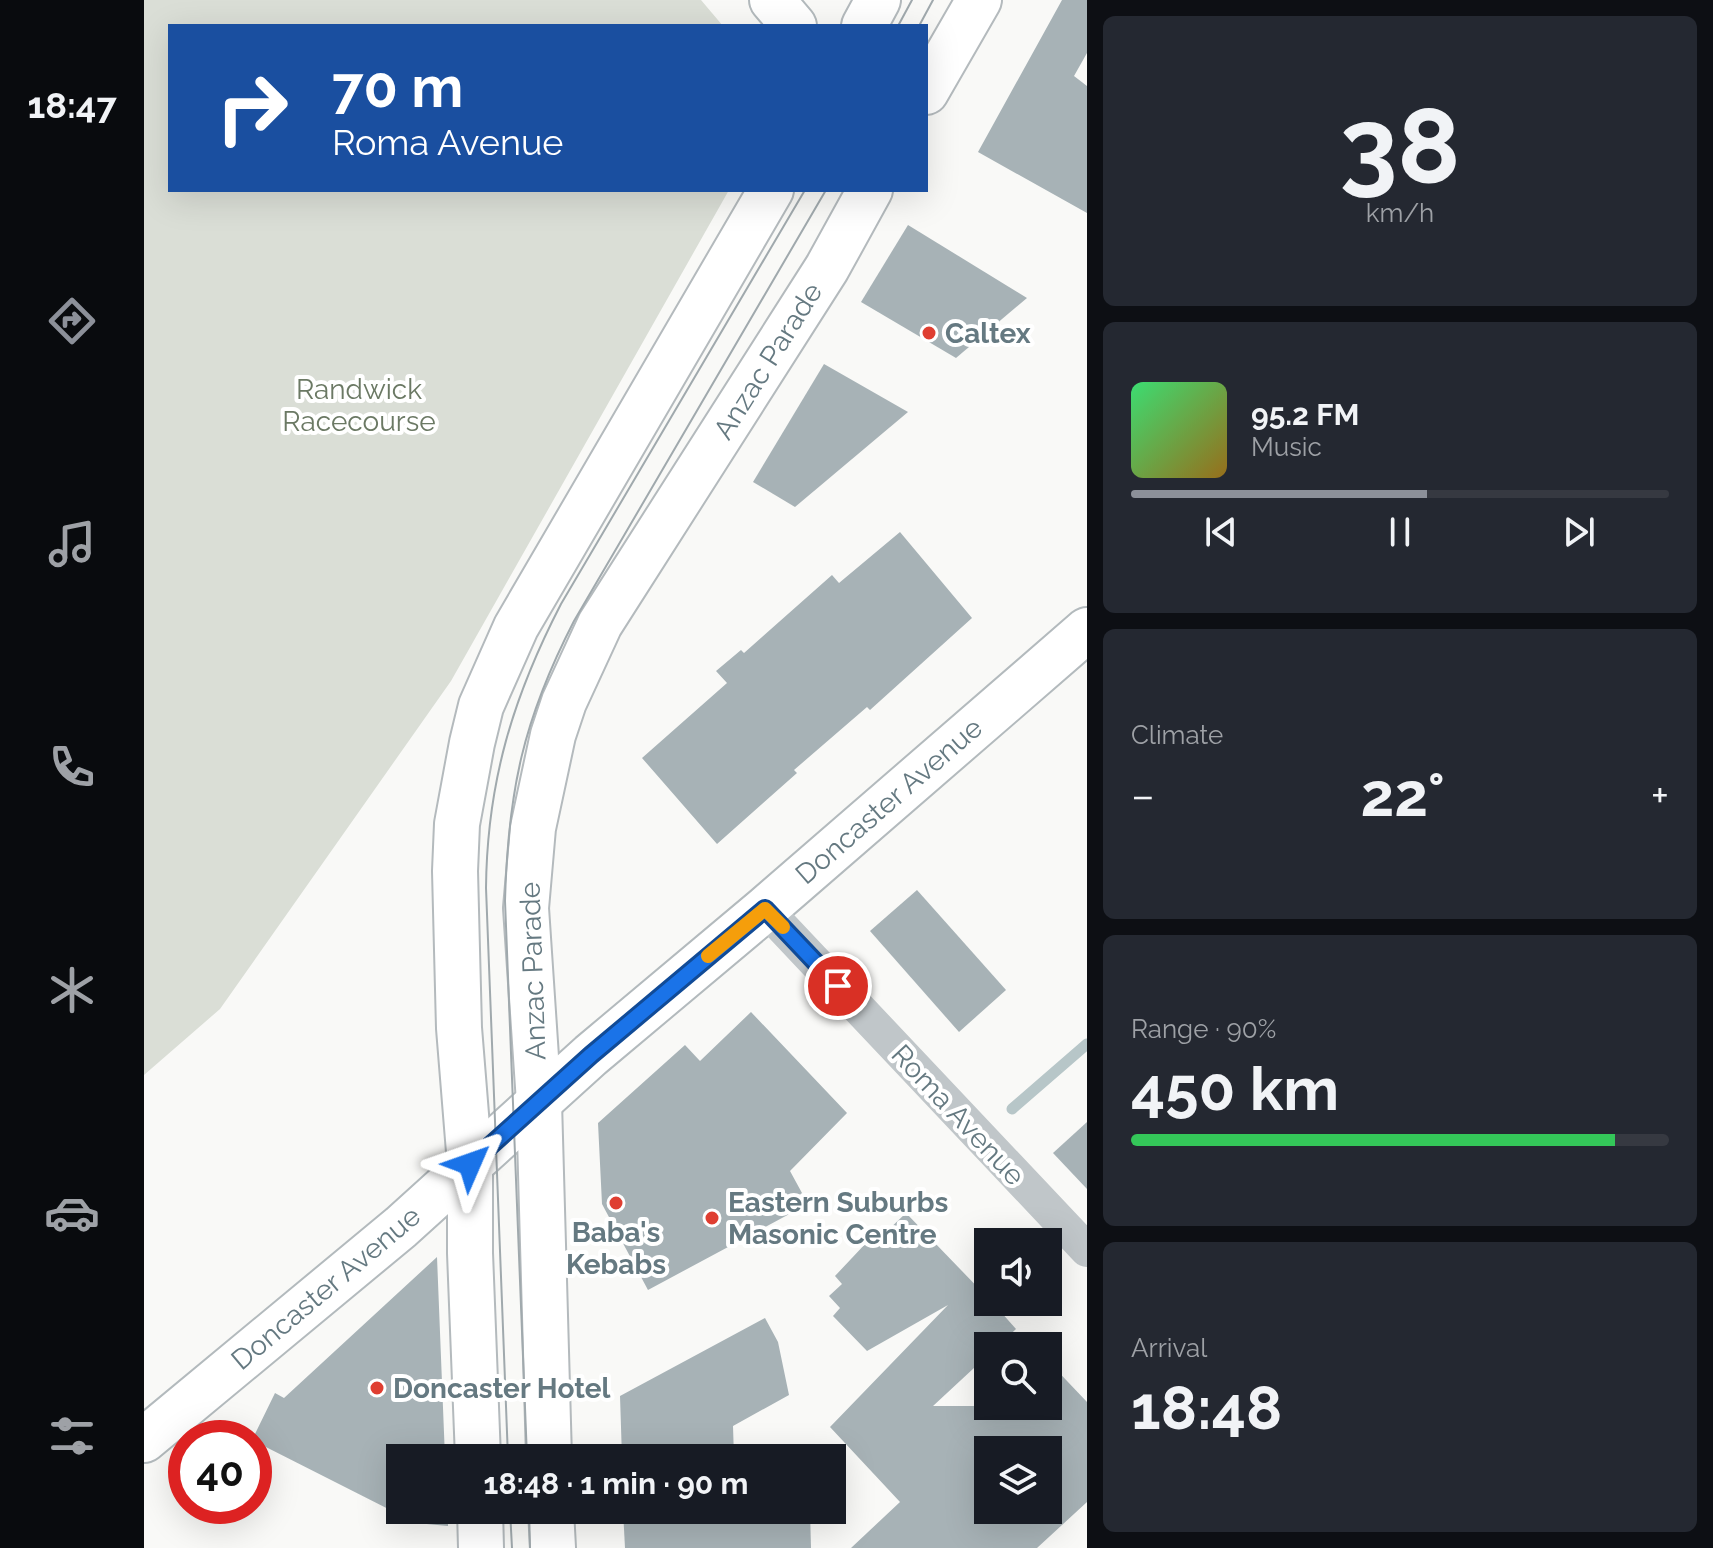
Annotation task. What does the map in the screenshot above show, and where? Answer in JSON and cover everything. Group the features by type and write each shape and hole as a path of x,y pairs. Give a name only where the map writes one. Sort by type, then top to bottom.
{"main road":[{"path":"772,0 792,24"},
{"path":"865,24 878,0"},
{"path":"928,89 979,0"},
{"path":"477,1444 470,1164 459,1028 455,871 461,799 481,706 516,627 770,192"},
{"name":"Anzac Parade","path":"549,1444 539,1102 526,908 533,828 542,780 564,702 600,624 827,268 869,192"},
{"name":"Doncaster Avenue","path":"144,1440 401,1227 591,1055 1087,630"},
{"path":"480,1524 481,1548"},
{"path":"552,1524 553,1548"}],"street":[{"name":"Roma Avenue","path":"765,909 1087,1250"}],"green space":[{"name":"Randwick Racecourse","path":"144,0 701,0 721,24 168,24 168,192 728,192 451,681 220,1009 144,1075"}],"building":[{"path":"1062,0 1087,0 1087,53 1074,76 1087,86 1087,213 978,152"},
{"path":"908,225 1027,298 956,358 861,302"},
{"path":"824,364 908,412 795,507 753,482"},
{"path":"900,532 972,618 870,710 867,707 794,770 797,773 717,844 642,758 727,683 716,671 741,650 744,653 832,575 839,583"},
{"path":"917,890 1006,990 959,1032 870,931"},
{"path":"751,1012 847,1113 790,1171 808,1204 648,1290 602,1204 598,1123 685,1045 700,1061"},
{"path":"1087,1122 1087,1189 1053,1153"},
{"path":"906,1213 974,1283 974,1316 1004,1316 1016,1329 1013,1332 974,1332 974,1368 933,1406 974,1406 974,1420 1062,1420 1062,1376 1087,1402 1087,1502 1037,1548 851,1548 900,1502 830,1427 948,1305 867,1351 833,1316 840,1308 829,1296 842,1284 835,1276 867,1242 869,1244 881,1232 884,1234"},
{"path":"437,1257 444,1444 386,1444 386,1508 272,1450 272,1420 262,1420 275,1393 284,1398"},
{"path":"765,1318 778,1342 789,1395 733,1426 734,1444 622,1444 620,1396"},
{"path":"624,1524 810,1524 811,1548 625,1548"}],"waterway":[{"path":"1012,1109 1087,1044"}],"tram line":[{"path":"899,24 912,0"},
{"path":"920,24 933,0"},
{"path":"507,1444 486,888 491,812 506,741 529,673 561,604 804,192"},
{"path":"526,1444 505,901 510,825 522,757 542,691 574,621 825,192"},
{"path":"511,1524 512,1548"},
{"path":"529,1524 530,1548"}],"slow traffic":[{"path":"708,956 765,909 783,927"}],"place":[{"name":"Caltex","path":"929,333"},
{"name":"Baba's Kebabs","path":"616,1203"},
{"name":"Eastern Suburbs Masonic Centre","path":"712,1218"},
{"name":"Doncaster Hotel","path":"377,1388"}],"route":[{"path":"470,1164 591,1055 765,909 838,986"}]}
